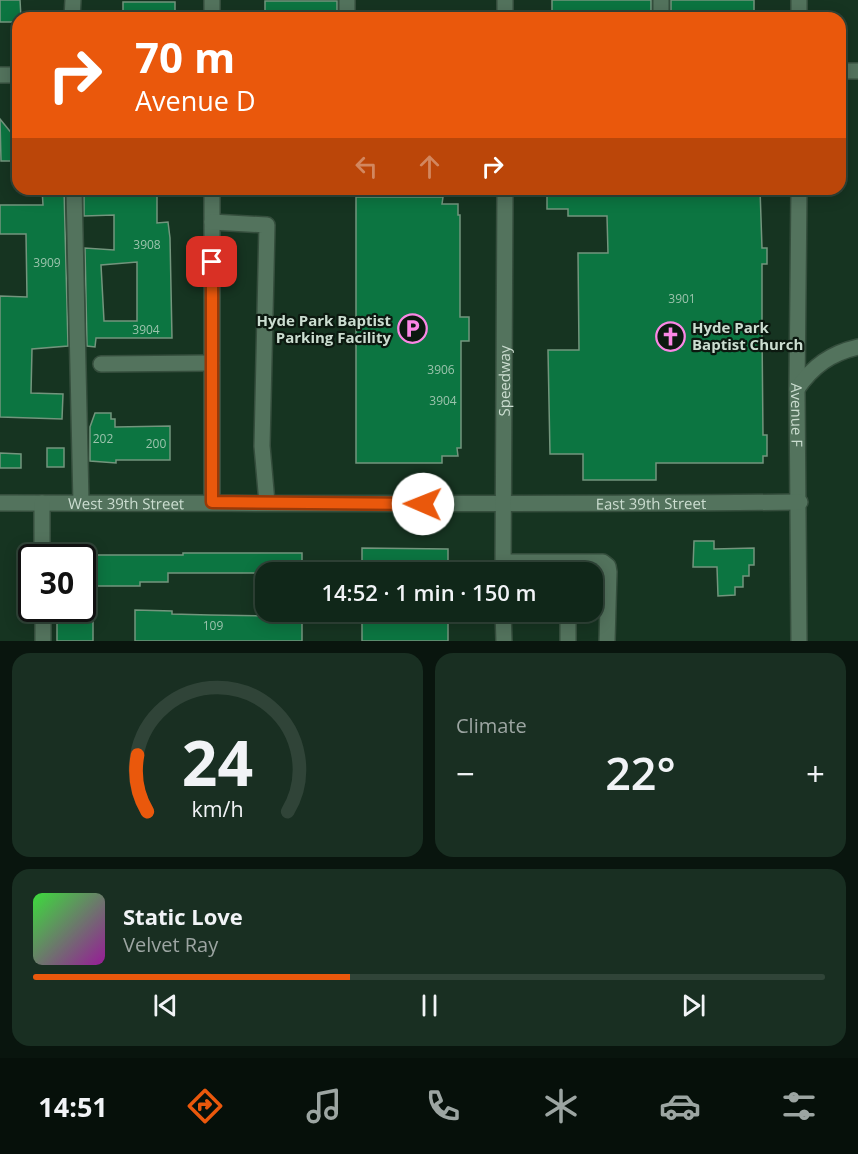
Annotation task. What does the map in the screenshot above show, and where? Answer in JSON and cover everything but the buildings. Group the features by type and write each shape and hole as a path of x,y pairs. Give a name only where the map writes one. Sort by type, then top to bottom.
{"street":[{"path":"74,195 81,503"},
{"path":"212,195 212,502"},
{"name":"Speedway","path":"503,562 505,195"},
{"name":"Avenue F","path":"799,195 797,389 800,502 799,641"},
{"path":"212,222 267,225 262,446 267,502"},
{"path":"797,389 809,371 841,351 858,346"},
{"path":"101,364 212,363"},
{"name":"West 39th Street","path":"0,503 267,502 503,505"},
{"name":"East 39th Street","path":"503,505 800,502"},
{"path":"42,503 42,544"},
{"path":"603,562 608,566 607,641"},
{"path":"43,622 43,641"},
{"path":"504,622 504,641"},
{"path":"568,622 568,641"}],"place":[{"name":"Hyde Park Baptist Parking Facility","path":"412,329"},
{"name":"Hyde Park Baptist Church","path":"671,336"}],"route":[{"path":"212,262 212,502 423,504"}]}
